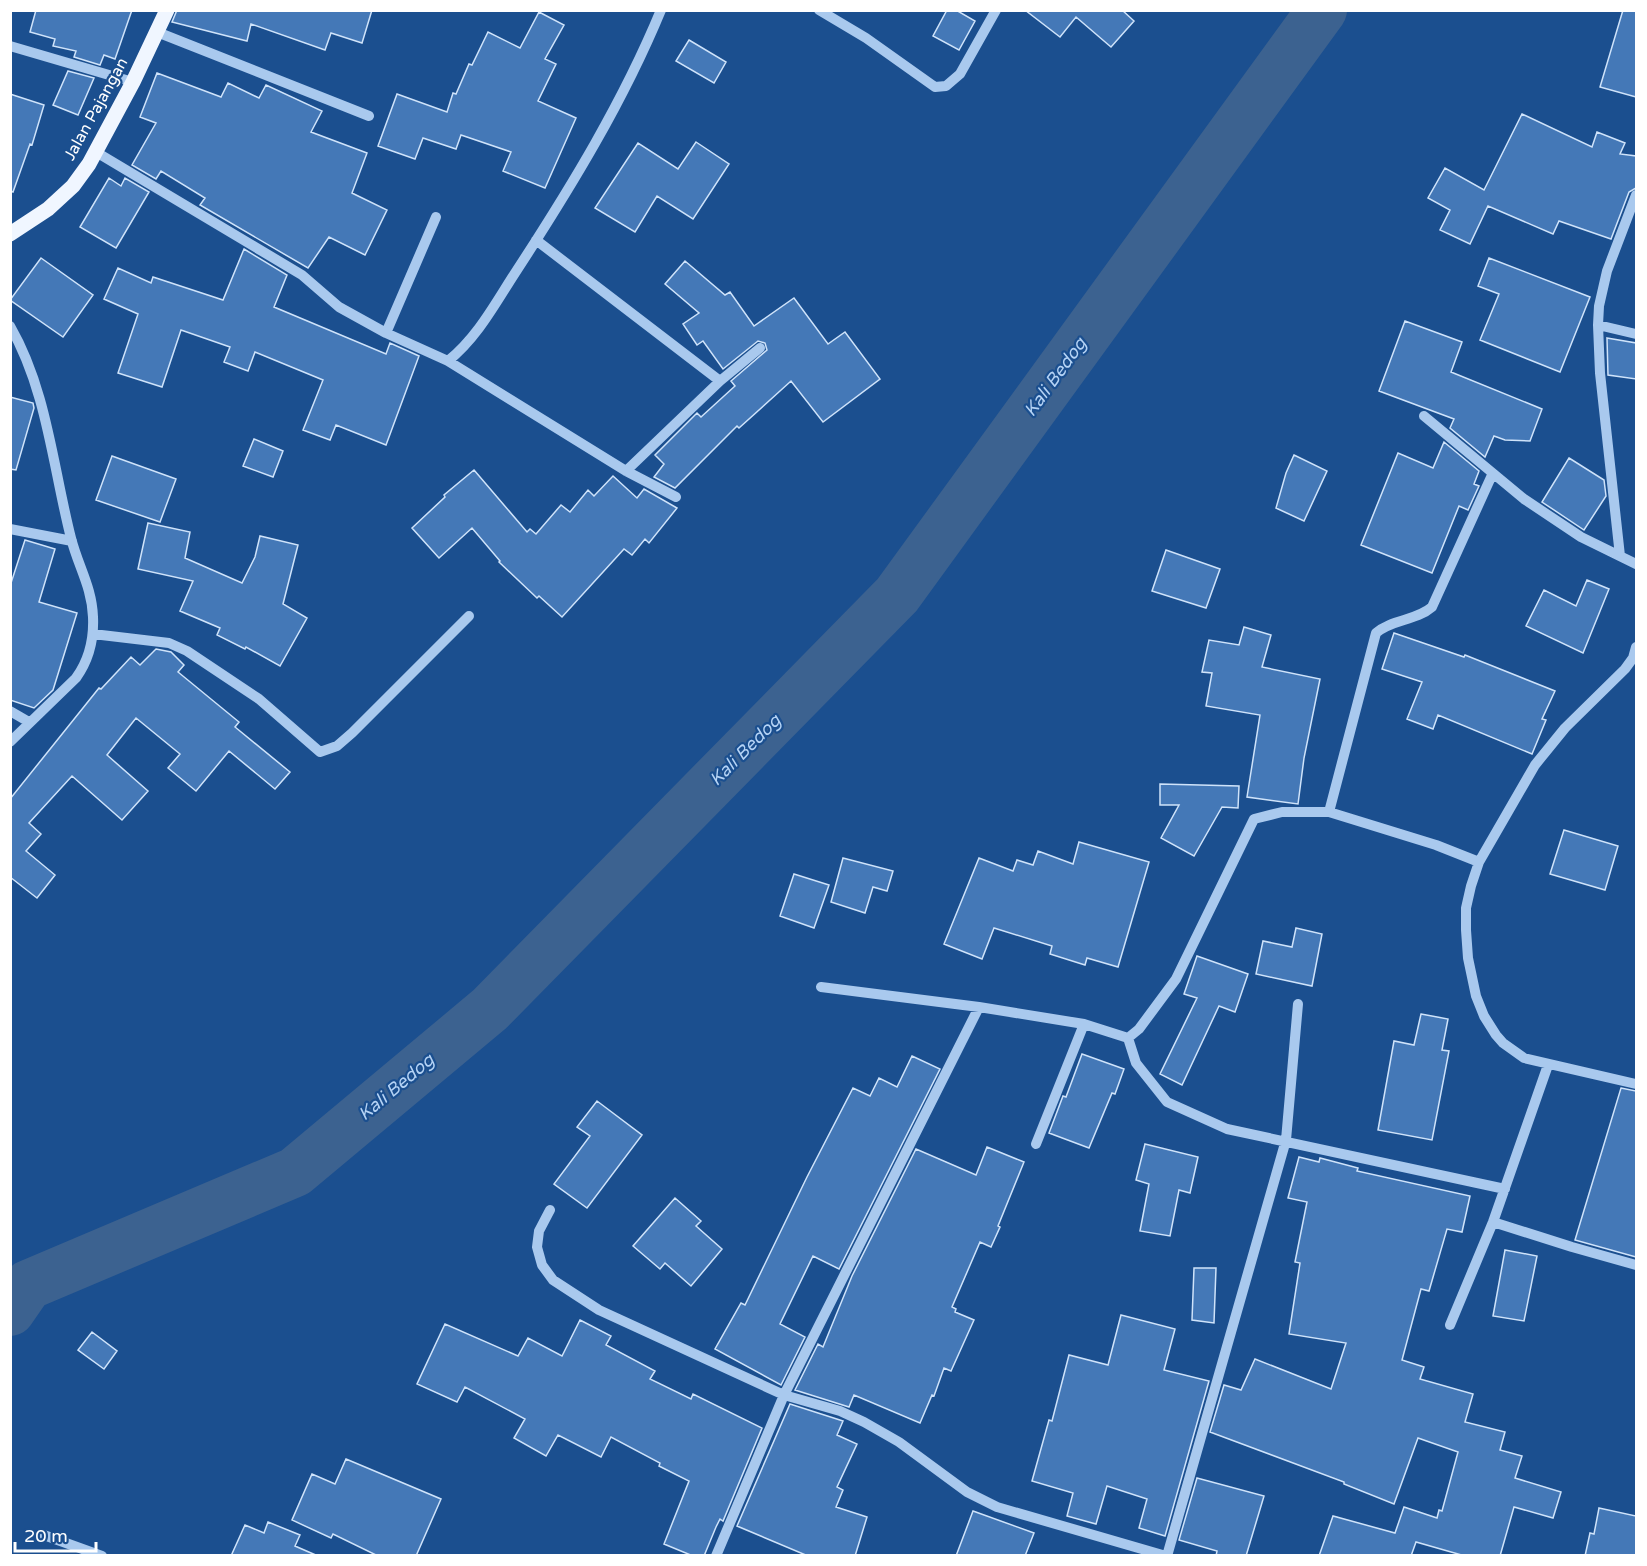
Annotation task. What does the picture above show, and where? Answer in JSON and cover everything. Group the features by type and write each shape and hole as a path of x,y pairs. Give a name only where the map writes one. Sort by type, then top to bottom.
{"main road":[{"name":"Jalan Pajangan","path":"10,234 48,208 73,186 96,152 167,10"}],"street":[{"path":"448,361 465,348 537,240 617,105 643,54 661,10"},
{"path":"819,10 866,38 935,87 946,86 960,74 996,10"},
{"path":"157,32 369,116"},
{"path":"10,46 133,82"},
{"path":"96,152 302,275 339,307 386,333 448,361 626,471 676,497"},
{"path":"1620,556 1600,373 1598,325 1599,306 1607,271 1636,195"},
{"path":"386,333 436,217"},
{"path":"537,240 720,381"},
{"path":"1598,325 1636,334"},
{"path":"10,326 35,378 72,541 87,579 91,598 93,634 88,658 76,678 10,742"},
{"path":"626,471 720,381 760,348"},
{"path":"1424,416 1524,500 1581,537 1636,564"},
{"path":"1329,812 1376,633 1386,626 1425,612 1432,607 1492,475"},
{"path":"10,529 72,541"},
{"path":"93,634 169,643 187,651 258,699 320,752 337,746 352,733 469,616"},
{"path":"1636,646 1633,658 1625,669 1565,728 1535,765 1479,862 1471,886 1466,919 1468,957 1476,996 1484,1016 1503,1043 1524,1058 1636,1084"},
{"path":"10,711 30,722"},
{"path":"1128,1038 1139,1029 1176,979 1254,819 1282,812 1329,812 1436,845 1479,862"},
{"path":"821,987 979,1007 1084,1024 1128,1038"},
{"path":"550,1210 539,1231 537,1247 542,1265 553,1280 599,1310 784,1395 840,1411 864,1422 899,1442 967,1492 997,1507 1166,1556 1286,1140 1298,1004"},
{"path":"717,1556 784,1395 979,1007"},
{"path":"1036,1143 1084,1024"},
{"path":"1128,1038 1136,1063 1167,1102 1227,1129 1505,1189"},
{"path":"1450,1325 1493,1222 1548,1065"},
{"path":"1493,1222 1636,1264"},
{"path":"41,1534 102,1556"}],"building":[{"path":"36,10 132,10 115,59 104,55 100,65 74,57 76,51 53,46 55,39 30,32"},
{"path":"177,10 372,10 362,43 331,33 325,50 251,24 247,41 172,22"},
{"path":"947,10 956,10 975,21 959,50 933,36"},
{"path":"1025,10 1122,10 1134,21 1111,47 1076,17 1060,37"},
{"path":"1623,10 1636,10 1636,97 1600,87"},
{"path":"539,12 564,25 545,59 556,64 538,101 576,118 545,188 503,171 511,152 461,135 456,149 423,138 415,159 378,146 397,94 447,112 453,93 456,94 469,64 472,65 488,32 520,48"},
{"path":"689,40 726,62 714,83 676,61"},
{"path":"68,71 94,78 78,115 53,105"},
{"path":"157,73 221,97 228,83 259,98 266,85 322,111 311,132 367,153 352,193 387,210 365,255 329,237 308,268 200,205 205,198 161,171 156,179 132,165 156,123 140,117"},
{"path":"10,94 44,105 32,145 30,144 13,192 10,191"},
{"path":"1522,114 1592,147 1597,132 1625,143 1620,154 1636,156 1636,188 1629,192 1611,239 1559,221 1553,234 1488,206 1470,244 1440,230 1450,210 1428,198 1445,168 1484,190"},
{"path":"696,142 729,164 693,219 657,196 635,232 595,208 638,143 678,169"},
{"path":"109,178 121,186 125,178 149,192 116,248 80,227"},
{"path":"244,249 287,275 274,307 386,354 390,343 419,356 386,445 336,425 330,440 303,430 323,380 255,352 248,371 224,362 230,347 181,330 162,387 118,373 138,314 104,299 118,268 151,283 153,277 223,300"},
{"path":"41,258 93,295 63,337 10,300"},
{"path":"1489,258 1590,297 1560,372 1480,340 1499,294 1478,286"},
{"path":"685,261 725,295 730,292 754,326 794,298 828,344 845,332 880,379 823,422 791,381 739,428 737,426 675,488 654,477 664,464 655,455 697,413 701,417 735,386 731,381 767,350 765,343 758,341 723,369 703,341 697,345 683,324 699,313 665,284"},
{"path":"1405,321 1462,342 1451,372 1542,409 1530,441 1505,440 1494,436 1485,457 1450,428 1454,419 1379,391"},
{"path":"1607,338 1636,343 1636,379 1608,375"},
{"path":"10,397 33,403 34,408 16,470 10,469"},
{"path":"254,439 283,451 273,477 243,466"},
{"path":"1444,442 1479,471 1474,484 1479,486 1468,510 1459,506 1432,573 1361,545 1398,453 1433,468"},
{"path":"1294,455 1327,471 1304,521 1276,508"},
{"path":"112,456 176,479 160,522 96,500"},
{"path":"1569,458 1604,480 1606,496 1584,530 1542,502"},
{"path":"474,470 527,532 530,529 536,534 561,505 570,512 588,490 594,496 613,476 637,498 644,489 677,508 649,543 645,539 632,555 624,549 562,617 539,596 537,598 499,562 472,528 439,558 412,528 445,497 444,495"},
{"path":"148,523 190,532 185,558 242,583 255,557 260,536 298,545 283,604 307,618 280,666 246,647 245,649 217,635 220,628 180,611 193,581 138,569"},
{"path":"25,540 55,549 39,602 77,613 53,690 34,708 10,700 10,586"},
{"path":"1166,550 1220,569 1206,608 1152,591"},
{"path":"1587,580 1609,589 1583,653 1526,626 1544,590 1576,606"},
{"path":"1244,627 1271,635 1262,667 1320,679 1304,758 1298,804 1247,797 1260,715 1206,706 1212,673 1202,672 1209,640 1239,645"},
{"path":"1394,633 1464,657 1465,655 1555,691 1542,719 1546,720 1532,754 1438,715 1433,729 1407,719 1422,682 1382,669"},
{"path":"156,649 171,652 184,665 178,672 239,722 235,727 290,772 275,789 229,751 196,791 168,768 180,754 136,718 107,755 148,791 122,820 72,776 29,823 41,834 26,851 55,875 37,898 10,877 10,799 99,688 101,689 131,657 140,665"},
{"path":"1160,784 1239,786 1238,808 1222,807 1194,856 1161,838 1179,805 1160,805"},
{"path":"1564,830 1618,846 1605,890 1550,874"},
{"path":"1079,842 1149,862 1118,967 1087,958 1085,965 1050,954 1052,946 994,928 982,959 944,944 979,858 1013,871 1017,860 1033,865 1038,851 1073,864"},
{"path":"843,858 893,871 887,891 873,887 865,913 831,902"},
{"path":"794,874 829,885 814,928 780,916"},
{"path":"1296,928 1322,934 1312,986 1256,974 1263,941 1292,947"},
{"path":"1197,956 1248,974 1235,1012 1219,1006 1182,1085 1160,1074 1197,998 1184,994"},
{"path":"1421,1014 1448,1019 1442,1050 1449,1051 1432,1140 1378,1130 1394,1041 1414,1045"},
{"path":"1082,1054 1124,1069 1115,1094 1112,1093 1089,1148 1049,1133 1063,1096 1066,1097"},
{"path":"912,1056 940,1069 839,1269 813,1256 780,1324 805,1337 781,1385 715,1349 741,1303 745,1305 853,1088 870,1096 879,1078 897,1087"},
{"path":"1621,1088 1636,1091 1636,1257 1575,1240"},
{"path":"597,1101 642,1135 587,1208 554,1184 590,1136 577,1127"},
{"path":"1145,1144 1198,1157 1190,1193 1179,1190 1170,1236 1140,1231 1149,1184 1136,1180"},
{"path":"987,1147 1024,1162 991,1247 980,1242 952,1307 956,1309 955,1312 974,1320 951,1371 944,1368 934,1396 932,1395 920,1423 854,1395 849,1407 795,1390 818,1344 823,1347 852,1276 916,1149 976,1175"},
{"path":"1299,1157 1319,1162 1320,1158 1358,1168 1357,1171 1470,1196 1462,1232 1447,1229 1429,1291 1421,1289 1402,1360 1424,1367 1420,1379 1473,1394 1465,1422 1505,1432 1500,1450 1522,1456 1515,1478 1561,1492 1553,1518 1514,1507 1500,1556 1465,1556 1416,1542 1411,1556 1319,1556 1333,1516 1395,1533 1404,1507 1437,1518 1439,1510 1442,1511 1458,1452 1418,1438 1394,1504 1344,1484 1344,1482 1210,1432 1224,1385 1241,1390 1255,1359 1331,1389 1346,1343 1289,1334 1300,1263 1295,1262 1307,1202 1288,1198"},
{"path":"675,1198 701,1221 696,1226 722,1249 691,1286 665,1263 660,1269 633,1246"},
{"path":"1505,1250 1537,1256 1524,1321 1493,1316"},
{"path":"1194,1268 1216,1268 1214,1323 1192,1320"},
{"path":"1121,1315 1175,1329 1164,1370 1209,1381 1165,1536 1139,1528 1147,1499 1107,1486 1096,1524 1067,1516 1073,1493 1032,1481 1049,1420 1052,1421 1069,1355 1108,1365"},
{"path":"580,1320 611,1336 606,1345 655,1371 650,1379 691,1399 693,1394 762,1428 723,1521 720,1519 704,1556 693,1556 664,1544 689,1481 659,1466 660,1463 611,1437 601,1457 558,1435 546,1456 514,1438 525,1419 465,1387 457,1402 417,1384 445,1324 518,1356 528,1338 562,1356"},
{"path":"92,1332 117,1351 104,1369 78,1350"},
{"path":"790,1404 843,1421 837,1435 857,1444 837,1487 843,1490 836,1507 867,1517 855,1556 808,1556 737,1526"},
{"path":"346,1459 441,1499 416,1556 378,1556 333,1534 331,1538 292,1520 312,1474 335,1484"},
{"path":"1197,1478 1264,1496 1246,1556 1216,1556 1217,1551 1179,1540"},
{"path":"1599,1508 1636,1516 1636,1556 1585,1556 1590,1533 1594,1534"},
{"path":"973,1511 1034,1533 1025,1556 956,1556"},
{"path":"268,1522 300,1535 295,1546 318,1556 231,1556 245,1525 264,1533"}],"waterway":[{"name":"Kali Bedog","path":"10,1311 28,1285 295,1172 490,1009 897,595 1322,10"}]}
